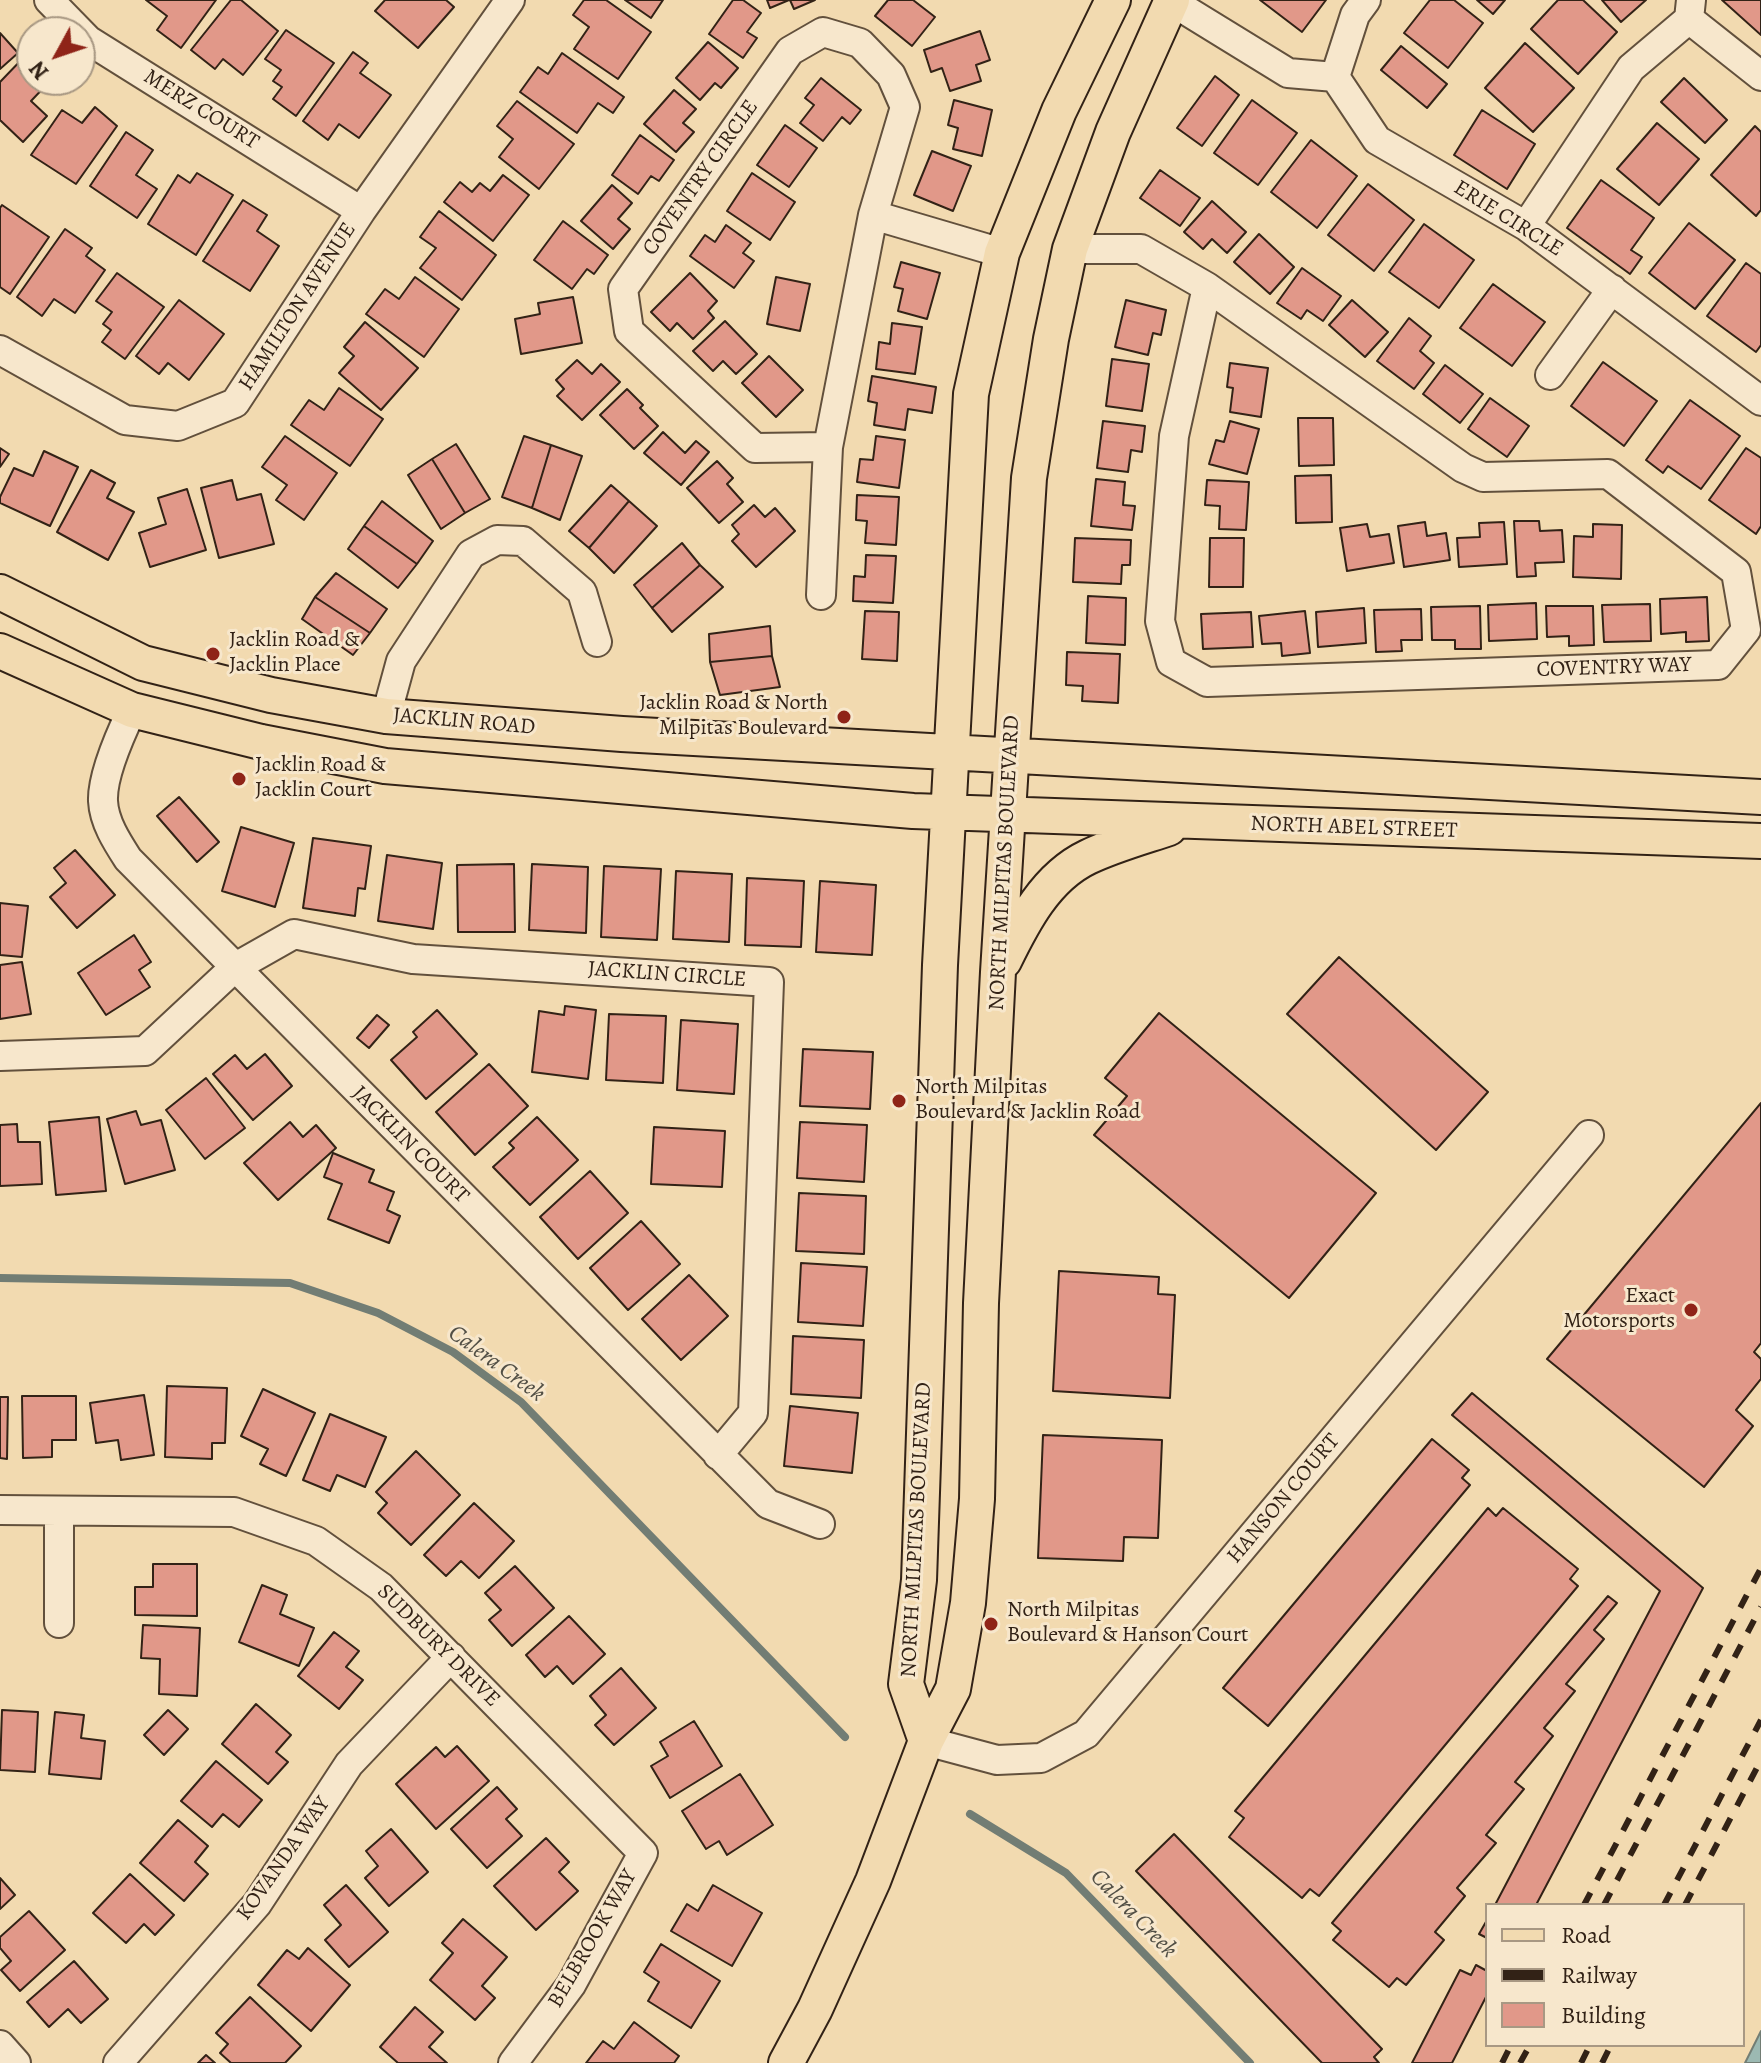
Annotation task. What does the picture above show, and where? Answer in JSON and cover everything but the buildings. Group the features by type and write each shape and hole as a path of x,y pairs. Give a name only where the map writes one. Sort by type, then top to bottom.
{"main road":[{"name":"NORTH MILPITAS BOULEVARD","path":"926,1741 906,1684 919,1580 940,965 971,394 1002,253 1059,111 1113,0"},
{"name":"NORTH MILPITAS BOULEVARD","path":"786,2063 815,2009 873,1881 926,1741 953,1689 968,1603 977,1499 981,1303 1029,478 1051,339 1070,249 1113,132 1172,0"},
{"name":"JACKLIN ROAD","path":"0,592 143,663 271,695 386,716 622,734 950,753"},
{"path":"0,651 132,710 261,742 385,766 687,794 948,813"},
{"path":"950,753 1761,797"},
{"name":"NORTH ABEL STREET","path":"948,813 1761,841"},
{"path":"998,972 1019,930 1048,888 1063,873 1086,857 1186,822"}],"street":[{"name":"MERZ COURT","path":"49,0 88,40 361,211"},
{"name":"HAMILTON AVENUE","path":"0,350 125,420 178,426 235,403 361,211 510,0"},
{"path":"1172,0 1288,73 1335,77 1355,15 1366,0"},
{"path":"1526,226 1631,68 1690,9 1761,76"},
{"name":"COVENTRY CIRCLE","path":"821,595 828,447 873,215 905,107 891,75 860,43 823,32 790,51 623,289 629,331 755,448 828,447"},
{"name":"ERIE CIRCLE","path":"1335,77 1377,140 1526,226 1761,401"},
{"path":"873,215 1002,253"},
{"name":"COVENTRY WAY","path":"1070,249 1141,249 1207,287 1463,468 1483,477 1608,474 1736,572 1746,630 1718,665 1207,682 1171,662 1160,621 1174,436 1207,287"},
{"path":"1550,375 1612,289"},
{"path":"386,716 401,661 471,554 497,540 523,541 582,592 597,642"},
{"name":"JACKLIN COURT","path":"132,710 113,752 103,801 111,833 128,859 768,1504 820,1524"},
{"name":"JACKLIN CIRCLE","path":"234,968 294,934 413,959 769,982 753,1413 718,1455"},
{"path":"0,1056 145,1051 234,968"},
{"name":"HANSON COURT","path":"926,1741 997,1760 1041,1758 1086,1734 1589,1135"},
{"name":"SUDBURY DRIVE","path":"0,1510 234,1512 316,1541 381,1587 643,1853"},
{"path":"59,1511 59,1623"},
{"name":"KOVANDA WAY","path":"118,2063 257,1904 349,1764 451,1657"},
{"name":"BELBROOK WAY","path":"513,2063 571,1985 643,1853"},
{"path":"0,2045 16,2063"}],"water":[{"path":"1761,2031 1761,2063 1745,2063"}],"waterway":[{"name":"Calera Creek","path":"0,1278 290,1283 378,1313 453,1352 521,1402 845,1737"},
{"name":"Calera Creek","path":"970,1814 1066,1873 1250,2063"}],"railway":[{"path":"1585,1903 1761,1568"},
{"path":"1605,1903 1761,1607"},
{"path":"1665,1903 1761,1720"},
{"path":"1686,1903 1761,1760"},
{"path":"1502,2063 1510,2047"},
{"path":"1520,2063 1529,2047"},
{"path":"1581,2063 1589,2047"},
{"path":"1602,2063 1610,2047"}],"place":[{"name":"Jacklin Road & Jacklin Place","path":"213,654"},
{"name":"Jacklin Road & North Milpitas Boulevard","path":"844,717"},
{"name":"Jacklin Road & Jacklin Court","path":"239,779"},
{"name":"North Milpitas Boulevard & Jacklin Road","path":"899,1101"},
{"name":"Exact Motorsports","path":"1691,1310"},
{"name":"North Milpitas Boulevard & Hanson Court","path":"991,1624"}]}
